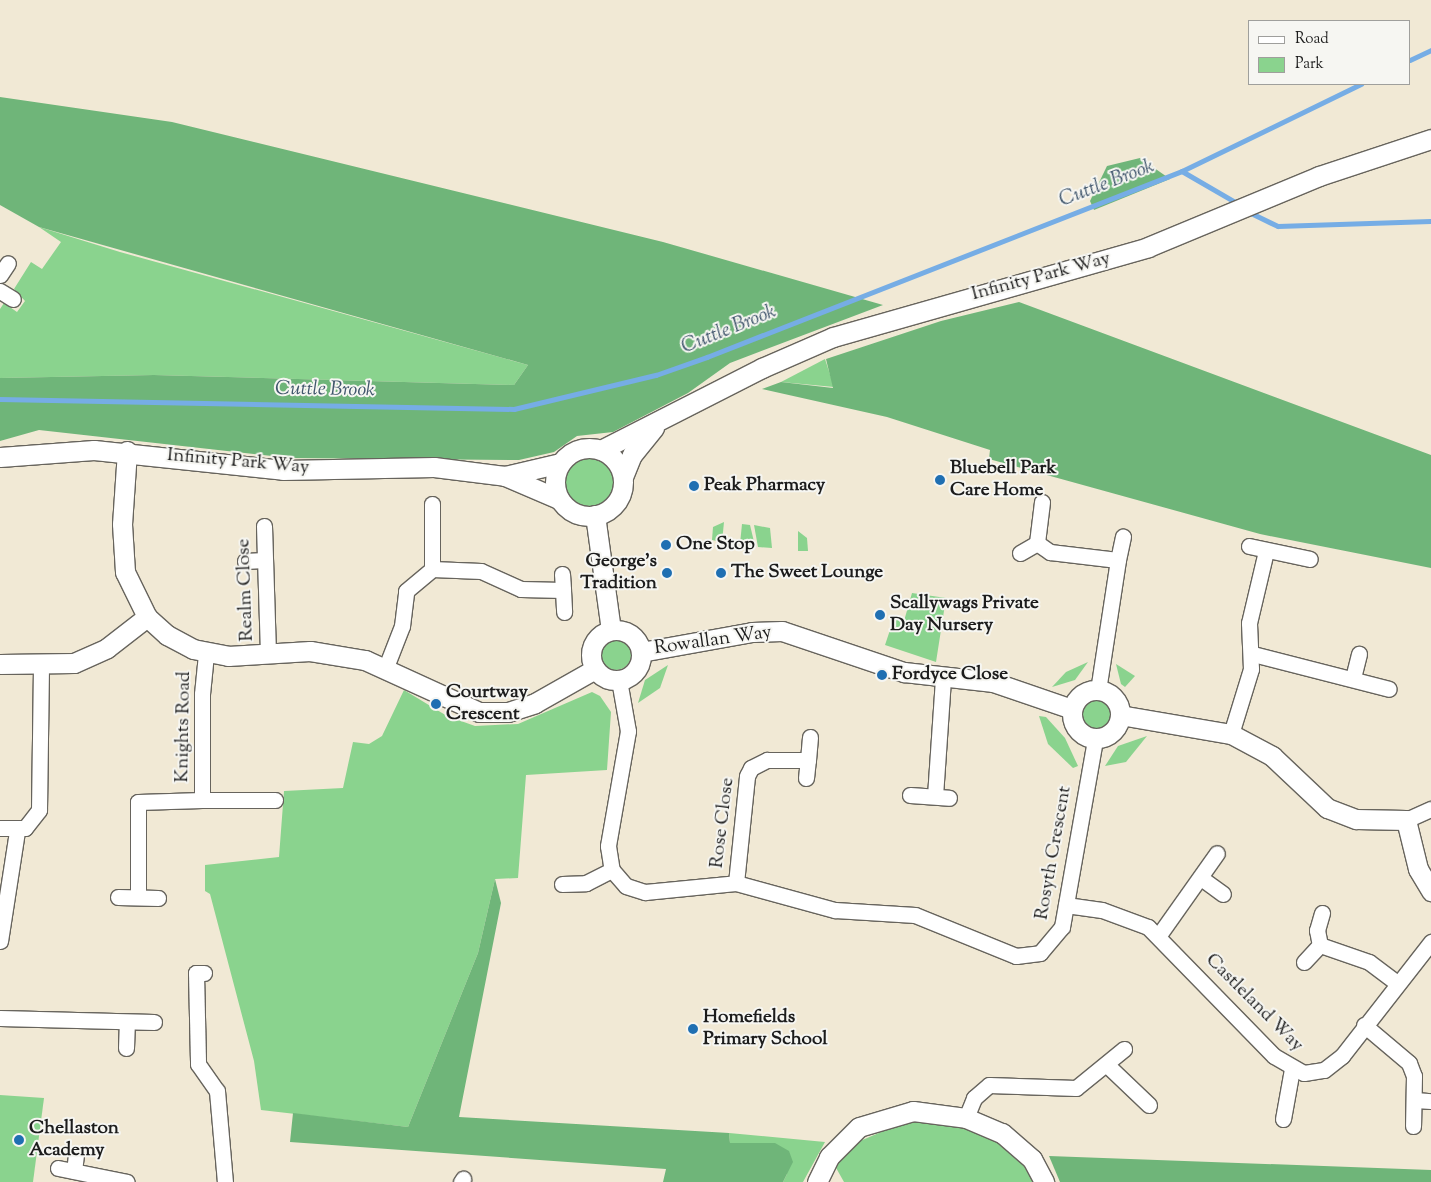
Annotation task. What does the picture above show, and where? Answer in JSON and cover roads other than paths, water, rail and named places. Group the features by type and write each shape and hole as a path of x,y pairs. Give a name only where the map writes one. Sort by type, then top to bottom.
{"street":[{"name":"Infinity Park Way","path":"601,450 656,425 762,368 833,337 919,310 1066,274 1212,221 1267,198 1431,139"},
{"path":"0,291 13,300"},
{"name":"Infinity Park Way","path":"623,477 632,455 656,425"},
{"path":"579,449 601,450 616,460 623,477 616,502 595,515 576,513 559,499 553,482 560,463 579,449"},
{"name":"Infinity Park Way","path":"0,458 40,452 127,451 283,470 434,467 505,476 559,499"},
{"path":"127,451 122,548 132,592 147,617 167,635 206,654 328,653 386,667 465,708 498,713 535,703 595,669"},
{"name":"Infinity Park Way","path":"505,476 560,463"},
{"path":"1037,543 1042,502"},
{"path":"432,504 432,569"},
{"path":"562,884 586,883 612,870 609,830 628,731 619,680 606,678 595,669 592,645 611,630 595,515"},
{"name":"Realm Close","path":"264,526 268,653"},
{"path":"1098,690 1123,537"},
{"path":"1020,553 1037,543"},
{"path":"1037,543 1050,552 1118,560"},
{"path":"1249,546 1266,551 1310,558"},
{"path":"1231,734 1253,654 1249,623 1266,551"},
{"path":"245,561 264,560"},
{"path":"386,667 402,626 410,583 432,569 481,572 526,590 563,590"},
{"path":"562,574 564,612"},
{"path":"0,664 41,665 91,657 147,617"},
{"name":"Rowallan Way","path":"611,630 634,637 641,652 638,667 619,680"},
{"name":"Rowallan Way","path":"641,652 752,632 782,631 884,666 943,678 994,682 1072,709"},
{"name":"Knights Road","path":"202,800 202,694 206,654"},
{"path":"1253,654 1353,678 1389,689"},
{"path":"1353,678 1359,654"},
{"path":"0,828 17,831 30,824 39,810 41,665"},
{"path":"910,795 942,797 943,678"},
{"path":"1098,690 1116,700 1120,715 1112,733 1095,739 1072,723 1072,709 1085,693 1098,690"},
{"path":"1120,715 1231,734 1272,756 1327,808 1356,819 1406,820 1431,809"},
{"path":"806,778 810,737"},
{"name":"Rosyth Crescent","path":"612,870 626,886 645,892 736,883 835,910 928,918 1016,956 1040,953 1050,947 1062,927 1095,739"},
{"name":"Rose Close","path":"736,883 745,785 751,768 767,760 808,760"},
{"name":"Knights Road","path":"138,897 138,802 275,800"},
{"path":"1406,820 1418,869 1431,891"},
{"path":"0,941 17,831"},
{"path":"1159,935 1217,853"},
{"path":"1201,878 1223,894"},
{"path":"118,897 158,898"},
{"name":"Castleland Way","path":"1066,905 1119,914 1159,935 1274,1056 1292,1069 1304,1073 1324,1070 1364,1025 1431,942"},
{"path":"1320,945 1317,930 1322,913"},
{"path":"1304,962 1320,945"},
{"path":"1320,945 1369,962 1397,983"},
{"path":"204,973 196,973 198,1064 217,1091 225,1182"},
{"path":"0,1018 127,1023 154,1022"},
{"path":"126,1048 127,1023"},
{"path":"1364,1025 1409,1063 1415,1100 1413,1126"},
{"path":"966,1118 974,1098 989,1085 1076,1088 1107,1065 1124,1049"},
{"path":"1107,1065 1149,1105"},
{"path":"1283,1119 1292,1069"},
{"path":"1415,1100 1431,1101"},
{"path":"817,1182 829,1157 848,1136 871,1120 912,1111 966,1118 1002,1133 1025,1150 1044,1182"},
{"path":"74,1171 76,1154"},
{"path":"58,1168 127,1182"}],"waterway":[{"path":"1411,60 1431,50"},
{"path":"1182,171 1359,85"},
{"name":"Cuttle Brook","path":"0,399 514,409 656,375 707,357 1182,171 1239,204"},
{"name":"Cuttle Brook","path":"1247,211 1278,226 1431,221"}],"place":[{"name":"Bluebell Park Care Home","path":"940,480"},
{"name":"Peak Pharmacy","path":"694,486"},
{"name":"One Stop","path":"666,545"},
{"name":"George's Tradition","path":"667,573"},
{"name":"The Sweet Lounge","path":"721,573"},
{"name":"Scallywags Private Day Nursery","path":"880,615"},
{"name":"Fordyce Close","path":"882,675"},
{"name":"Courtway Crescent","path":"436,704"},
{"name":"Homefields Primary School","path":"693,1029"},
{"name":"Chellaston Academy","path":"19,1140"}]}
